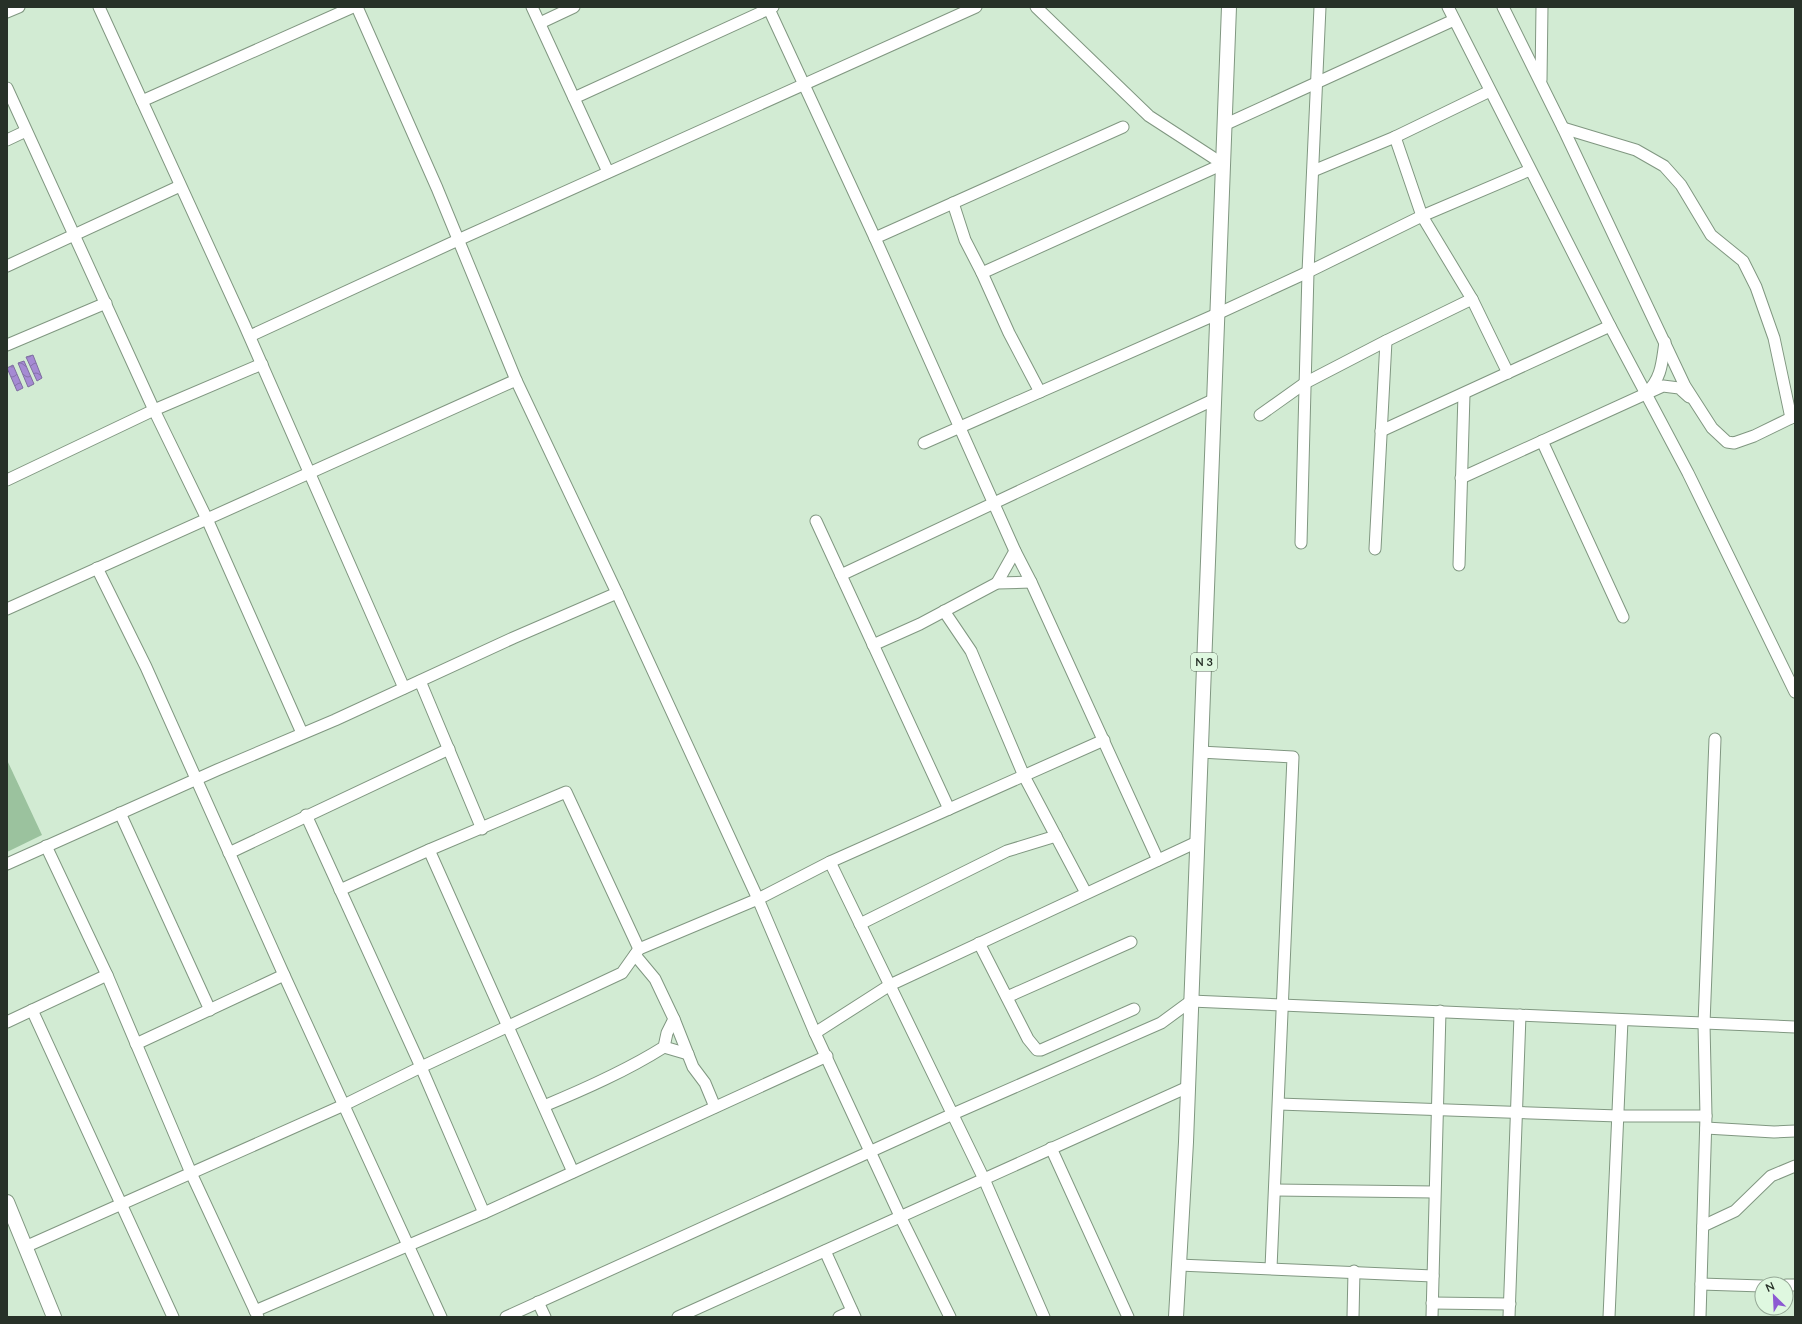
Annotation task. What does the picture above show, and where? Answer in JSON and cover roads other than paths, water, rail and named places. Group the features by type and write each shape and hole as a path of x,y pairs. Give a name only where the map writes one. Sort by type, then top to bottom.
{"main road":[{"name":"N 3","path":"1176,1317 1188,1087 1229,7"},
{"path":"7,1202 26,1247 51,1316"}],"street":[{"path":"7,12 19,7"},
{"path":"99,7 250,336 404,688"},
{"path":"142,101 353,7"},
{"path":"357,7 458,240 516,380 618,593 758,899 815,1033 900,1216 950,1317"},
{"path":"532,7 608,172"},
{"path":"540,23 574,7"},
{"path":"250,336 608,172 976,7"},
{"path":"1036,7 1149,116 1223,164"},
{"path":"1301,543 1308,272 1318,82 1320,7"},
{"path":"1448,7 1645,394 1688,473 1795,692"},
{"path":"1502,7 1564,128 1665,342 1695,402 1712,428 1727,442 1734,443 1743,441 1793,417 1774,338 1756,287 1743,261 1711,235 1681,185 1664,166 1636,150 1564,128"},
{"path":"1540,82 1542,7"},
{"path":"574,98 770,8 995,502 1015,551 1031,582 1158,860"},
{"path":"1224,125 1454,20"},
{"path":"7,88 154,410 207,519 302,734"},
{"path":"1313,172 1394,137 1490,91"},
{"path":"875,238 1123,127"},
{"path":"7,140 26,131"},
{"path":"1394,137 1422,216 1472,299 1508,373"},
{"path":"982,273 1223,164"},
{"path":"924,443 1217,314 1308,272 1422,216 1530,170"},
{"path":"7,266 180,186"},
{"path":"953,203 965,240 982,273 1009,333 1040,392"},
{"path":"1260,415 1305,383 1472,299"},
{"path":"7,345 106,303"},
{"path":"1382,431 1610,326"},
{"path":"1375,549 1386,341"},
{"path":"1645,394 1655,385 1659,376 1665,342"},
{"path":"7,480 154,410 262,364"},
{"path":"7,609 516,380"},
{"path":"1461,478 1663,386 1674,386 1679,388 1695,402"},
{"path":"1459,565 1464,394"},
{"path":"841,575 1213,400"},
{"path":"1542,441 1623,617"},
{"path":"816,521 949,809"},
{"path":"997,583 1015,551"},
{"path":"97,568 146,667 284,975 441,1317"},
{"path":"873,645 944,611 997,583 1031,582"},
{"path":"7,864 196,779 302,734 513,638 618,593"},
{"path":"944,611 971,651 1024,776 1086,893"},
{"path":"420,681 482,829"},
{"path":"1700,1317 1706,1128 1704,1024 1715,739"},
{"path":"26,1247 121,1203 344,1105 421,1067 622,973 637,952 758,899 830,862 1104,740"},
{"path":"229,853 306,815 449,749"},
{"path":"1200,752 1293,757 1272,1268"},
{"path":"340,890 566,792 637,952 655,979 674,1019 693,1067 709,1090 714,1107"},
{"path":"120,813 210,1010"},
{"path":"306,815 421,1067 484,1213"},
{"path":"860,924 1007,851 1056,836"},
{"path":"815,1033 890,985 1197,842"},
{"path":"46,846 107,975 191,1173 256,1314 408,1245 484,1213 827,1056"},
{"path":"430,850 573,1172"},
{"path":"830,862 984,1179 1044,1317"},
{"path":"1007,997 1131,942"},
{"path":"980,943 1028,1039 1037,1050 1048,1047 1134,1009"},
{"path":"7,1022 107,975"},
{"path":"136,1044 284,975"},
{"path":"506,1317 952,1114 1161,1023 1191,1001 1795,1027"},
{"path":"32,1010 173,1317"},
{"path":"1432,1317 1434,1192 1440,1011"},
{"path":"1509,1317 1520,1015"},
{"path":"544,1106 590,1087 645,1059 664,1047 674,1019"},
{"path":"1609,1317 1622,1020"},
{"path":"664,1047 688,1054"},
{"path":"678,1317 1188,1087"},
{"path":"1279,1104 1618,1116 1706,1116"},
{"path":"1706,1128 1774,1132 1795,1131"},
{"path":"1051,1148 1128,1317"},
{"path":"1703,1226 1735,1211 1771,1176 1795,1166"},
{"path":"1275,1190 1434,1192"},
{"path":"825,1251 854,1314 839,1317"},
{"path":"1179,1265 1354,1271 1433,1276"},
{"path":"1353,1317 1354,1271"},
{"path":"1701,1284 1754,1286"},
{"path":"538,1302 545,1317"},
{"path":"1432,1303 1510,1304"}],"water":[{"path":"33,355 42,378 37,381 26,357"},
{"path":"24,361 34,384 28,387 18,363"},
{"path":"13,365 23,388 17,391 7,368"}]}
